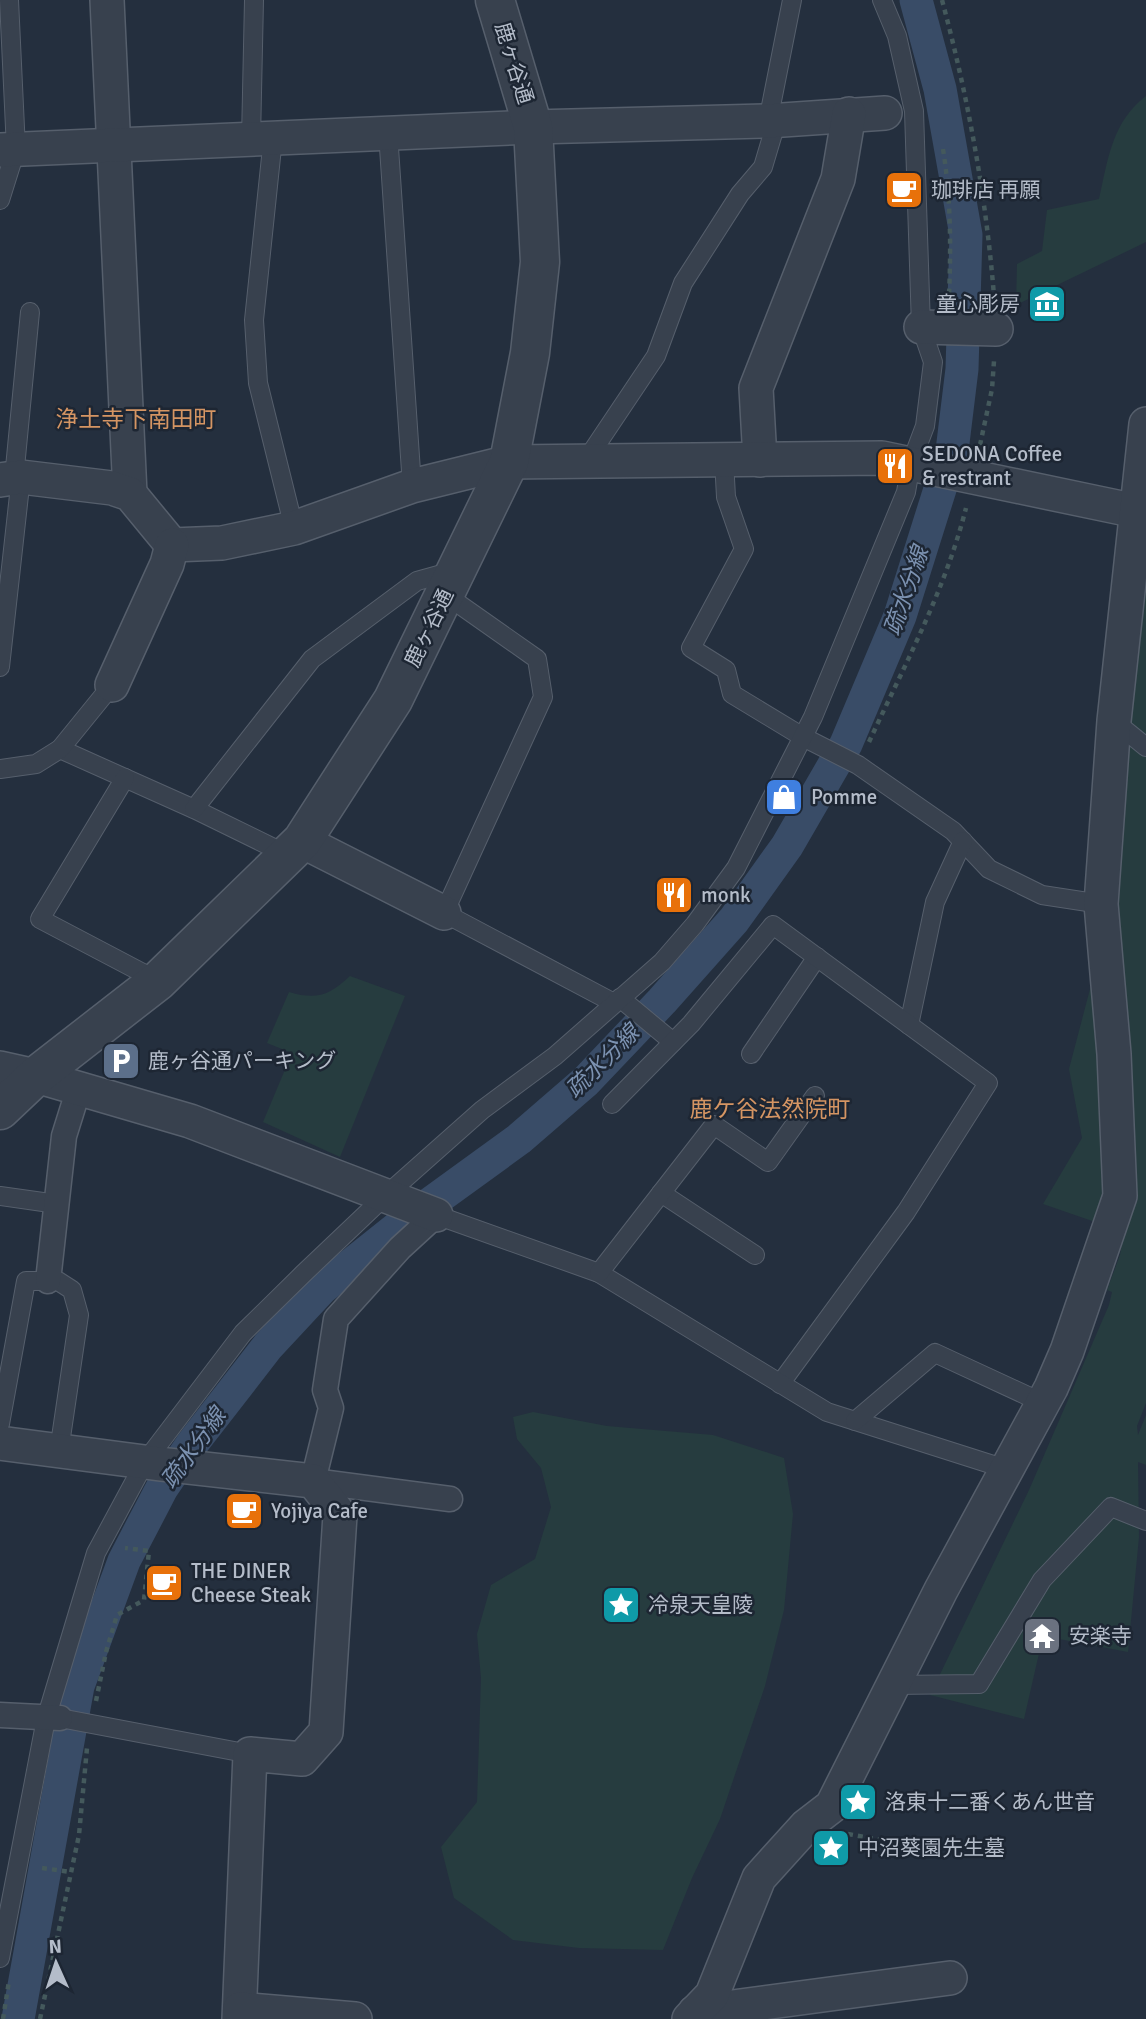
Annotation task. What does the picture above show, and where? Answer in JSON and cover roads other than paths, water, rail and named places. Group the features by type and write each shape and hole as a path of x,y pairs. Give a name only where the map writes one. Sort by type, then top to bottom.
{"street":[{"path":"107,0 130,494"},
{"name":"鹿ヶ谷通","path":"0,1110 18,1072 158,981 295,848 393,701 509,462 530,353 540,262 533,127 495,0"},
{"path":"8,150 533,127 773,121 885,113"},
{"path":"760,460 756,388 838,179 849,114"},
{"path":"921,327 976,328"},
{"path":"692,2016 712,1995 759,1878 806,1826 832,1806 1006,1469 1043,1403 1067,1351 1120,1196 1114,1054 1101,904 1114,721 1146,424"},
{"path":"172,545 222,543 294,528 412,486 509,462 882,458 1136,511"},
{"path":"12,478 112,488 130,494 172,545"},
{"path":"112,685 167,564 172,545"},
{"path":"295,848 444,913"},
{"path":"18,1072 190,1121 414,1208 400,1248 336,1319 326,1390 331,1408 313,1480"},
{"path":"48,1281 64,1136 79,1088"},
{"path":"0,1443 450,1499"},
{"path":"313,1480 340,1515 326,1732 302,1759 250,1754 240,2014 355,2019"},
{"path":"0,1716 53,1719"},
{"path":"692,2016 950,1978"}],"lane":[{"path":"0,200 8,150 9,0"},
{"path":"254,0 250,108 262,139 254,320 258,383 294,528"},
{"path":"585,461 656,356 683,283 740,194 763,167 792,0"},
{"path":"0,1958 53,1719 96,1553 164,1465 243,1333 414,1208 482,1110 621,1003 662,962 695,924 736,867 810,740 813,717 919,465 933,362 921,327 915,111 897,36 882,0"},
{"path":"388,133 412,486"},
{"path":"0,667 12,478 30,312"},
{"path":"724,460 726,497 744,549 691,648 726,670 732,694 855,764 953,831 989,869 1042,895 1101,904"},
{"path":"194,809 312,659 418,581 451,583 537,659 543,698 444,913 621,1003 669,1039"},
{"path":"0,769 36,764 60,749 112,685"},
{"path":"1114,721 1146,747"},
{"path":"60,749 194,809 295,848"},
{"path":"125,778 40,919 158,981"},
{"path":"909,1025 936,902 963,841"},
{"path":"612,1104 773,925 988,1083 906,1212 780,1384"},
{"path":"751,1054 817,957"},
{"path":"599,1273 714,1125 768,1162 815,1096"},
{"path":"661,1193 755,1255"},
{"path":"0,1196 57,1204"},
{"path":"414,1208 599,1273 827,1412 1006,1469"},
{"path":"0,1424 26,1281 58,1281 72,1290 79,1315 59,1451"},
{"path":"855,1421 935,1353 1043,1403"},
{"path":"893,1685 979,1684 1042,1580 1111,1507 1146,1521"},
{"path":"53,1719 89,1723 250,1754"}],"waterway":[{"name":"疏水分線","path":"18,2019 78,1686 124,1561 162,1488 192,1444 268,1346 322,1288 406,1221 519,1139 586,1081 662,1001 734,920 787,846 846,744 900,616 952,451 962,369 966,235 940,89 916,0"}],"place":[{"name":"珈琲店 再願","path":"904,190"},
{"name":"童心彫房","path":"1047,304"},
{"name":"SEDONA Coffee & restrant","path":"895,466"},
{"name":"Pomme","path":"784,797"},
{"name":"monk","path":"674,895"},
{"name":"鹿ヶ谷通パーキング","path":"121,1061"},
{"name":"Yojiya Cafe","path":"244,1511"},
{"name":"THE DINER Cheese Steak","path":"164,1583"},
{"name":"冷泉天皇陵","path":"621,1605"},
{"name":"安楽寺","path":"1042,1636"},
{"name":"洛東十二番くあん世音","path":"858,1802"},
{"name":"中沼葵園先生墓","path":"831,1848"}],"district":[{"name":"浄土寺下南田町","path":"136,419"},
{"name":"鹿ケ谷法然院町","path":"770,1109"}]}
